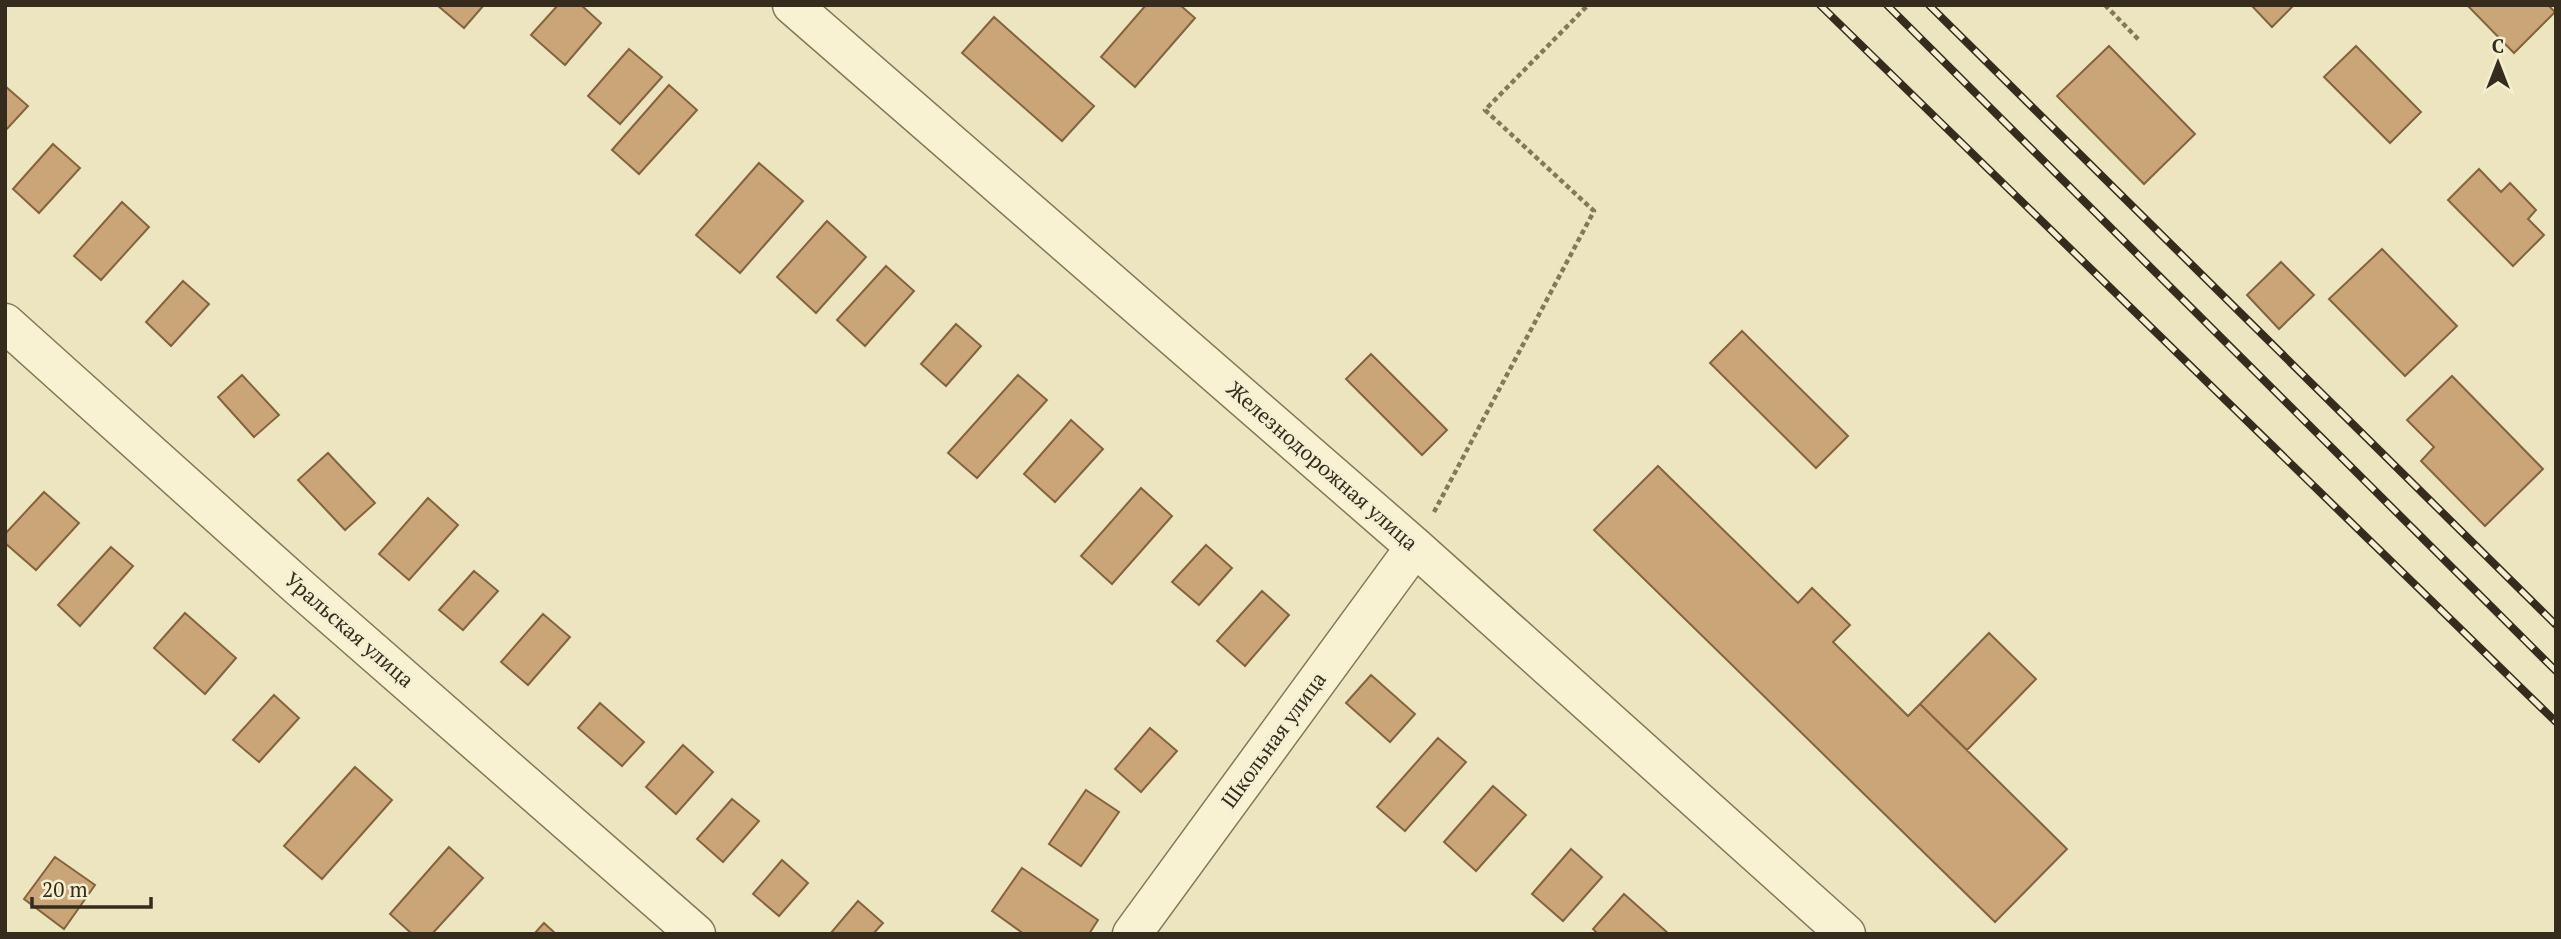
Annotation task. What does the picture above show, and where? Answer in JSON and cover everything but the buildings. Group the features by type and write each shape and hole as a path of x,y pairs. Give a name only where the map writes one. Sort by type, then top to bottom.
{"street":[{"name":"Железнодорожная улица","path":"792,5 1415,547 1846,934"},
{"name":"Уральская улица","path":"5,323 300,588 696,934"},
{"name":"Школьная улица","path":"1132,934 1415,547"}],"path":[{"path":"1415,547 1594,211 1485,110 1588,5"},
{"path":"2105,5 2139,40"}],"railway":[{"path":"1820,5 2556,722"},
{"path":"1887,5 2556,671"},
{"path":"1929,5 2556,625"}]}
